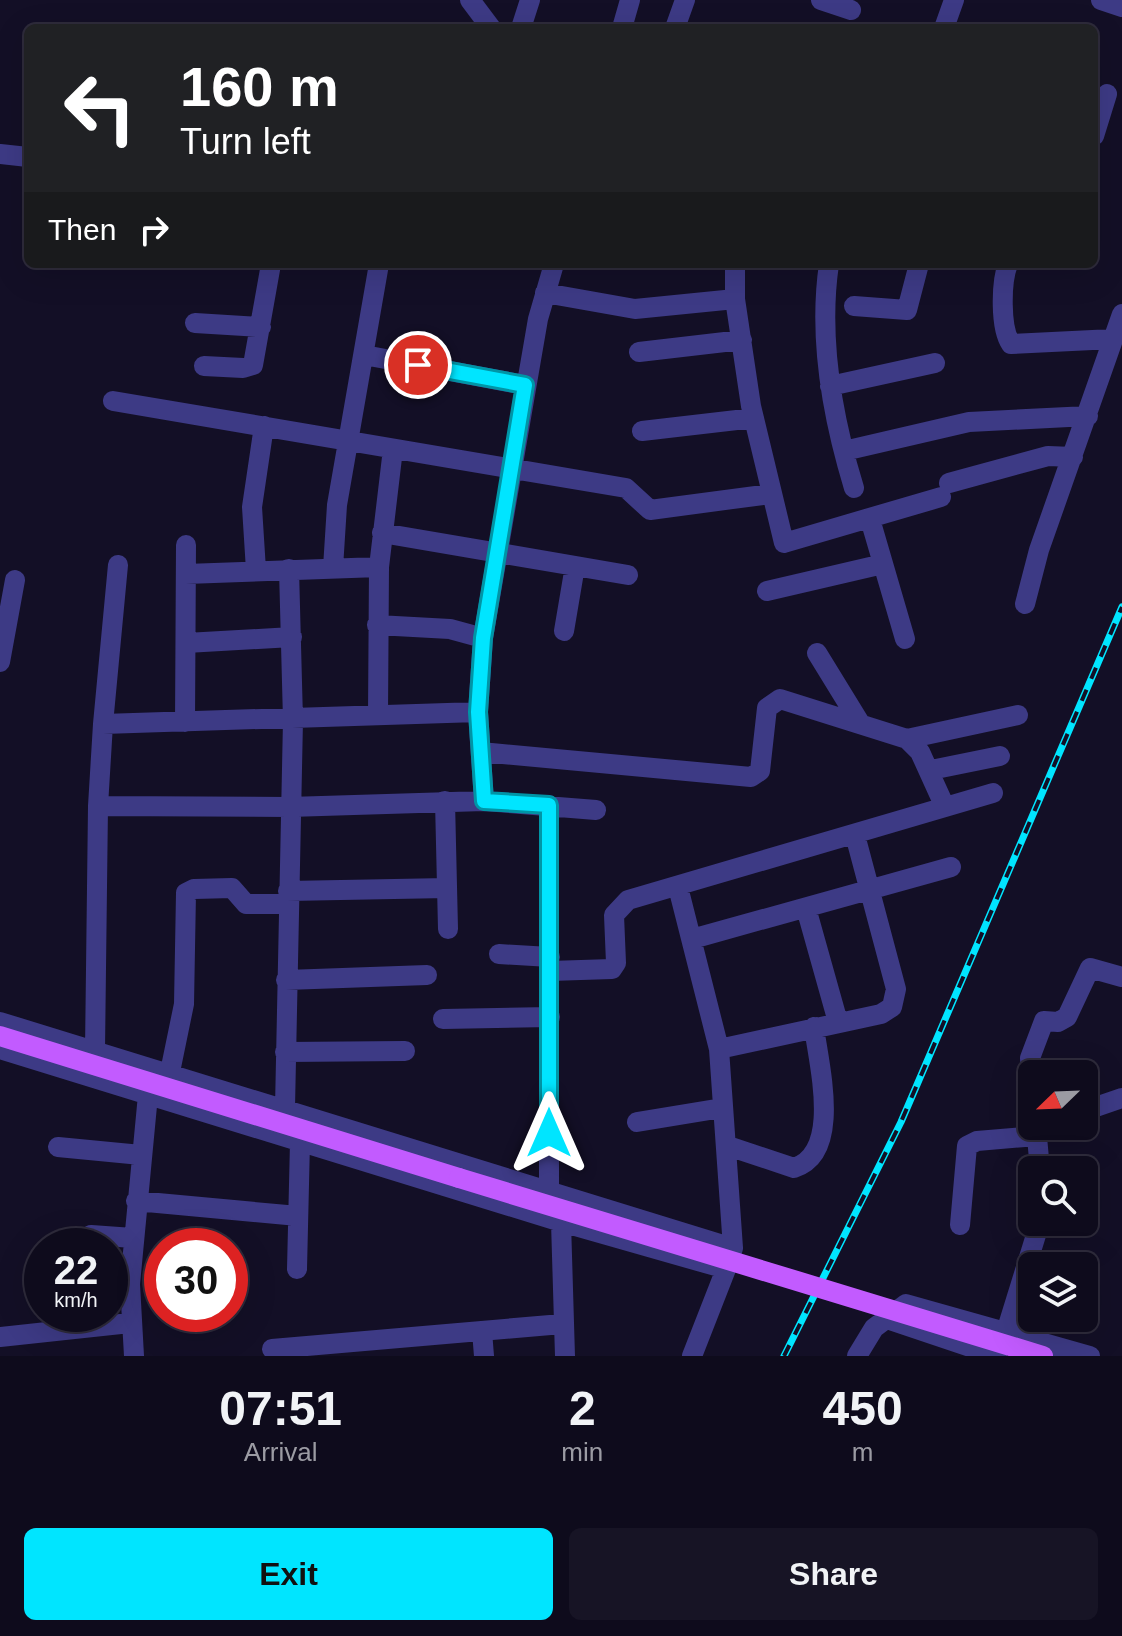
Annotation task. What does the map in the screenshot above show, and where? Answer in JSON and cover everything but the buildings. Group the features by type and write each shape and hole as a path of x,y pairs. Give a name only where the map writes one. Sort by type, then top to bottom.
{"main road":[{"path":"0,1036 1043,1356"}],"street":[{"path":"470,0 488,24"},
{"path":"522,24 530,0"},
{"path":"624,24 630,0"},
{"path":"676,24 685,0"},
{"path":"821,0 850,13"},
{"path":"945,24 954,0"},
{"path":"1101,0 1122,7"},
{"path":"1098,124 1108,94"},
{"path":"0,154 24,157"},
{"path":"204,366 243,368 253,365 270,268"},
{"path":"333,568 337,505 378,268"},
{"path":"484,801 478,712 483,638 525,385 553,268"},
{"path":"735,268 735,299 754,418 782,539 788,544 870,519 1048,456 1073,457"},
{"path":"829,268 825,309 830,386 854,488"},
{"path":"854,306 907,310 918,268"},
{"path":"1007,268 1004,281 1006,335 1011,344 1113,339"},
{"path":"545,293 635,309 735,299"},
{"path":"1025,604 1039,550 1122,314"},
{"path":"195,323 261,327"},
{"path":"639,352 742,340"},
{"path":"364,355 525,385"},
{"path":"830,386 935,363"},
{"path":"113,401 626,488 650,510 770,494"},
{"path":"844,451 969,422 1088,416"},
{"path":"642,431 754,418"},
{"path":"256,570 252,507 264,426"},
{"path":"378,714 379,567 393,449"},
{"path":"870,519 905,639"},
{"path":"382,533 628,575"},
{"path":"185,722 186,545"},
{"path":"767,591 883,564"},
{"path":"95,1050 98,806 118,565"},
{"path":"564,631 575,566"},
{"path":"186,574 379,567"},
{"path":"285,1108 293,720 289,569"},
{"path":"0,662 15,580"},
{"path":"377,625 450,629 483,638"},
{"path":"186,643 292,637"},
{"path":"817,653 860,723"},
{"path":"481,752 751,777 760,771 764,723 773,702 789,700 907,739 931,770 945,807"},
{"path":"103,724 478,712"},
{"path":"907,739 1018,715"},
{"path":"931,770 1000,756"},
{"path":"499,954 550,964 612,969 616,963 617,908 628,900 993,793"},
{"path":"445,801 448,929"},
{"path":"98,806 289,807 484,801 596,810"},
{"path":"540,1215 549,1191 549,805"},
{"path":"719,1049 881,1014 896,1000 855,835"},
{"path":"692,939 951,867"},
{"path":"678,887 719,1049 733,1248 692,1356"},
{"path":"170,1072 184,1004 186,893 194,889 232,888 239,891 240,900 246,904 288,898 447,888"},
{"path":"806,908 838,1022"},
{"path":"1030,1060 1044,1021 1058,1022 1067,1017 1090,968 1122,977"},
{"path":"286,980 427,975"},
{"path":"443,1019 550,1017"},
{"path":"0,1022 733,1248"},
{"path":"728,1146 794,1168 813,1157 820,1146 824,1128 814,1027"},
{"path":"0,1049 561,1222 726,1269"},
{"path":"285,1052 405,1051"},
{"path":"134,1356 130,1323 133,1238 148,1095"},
{"path":"1098,1106 1122,1098"},
{"path":"637,1122 722,1108"},
{"path":"960,1225 967,1146 977,1141 1018,1134"},
{"path":"297,1269 300,1142"},
{"path":"58,1147 141,1155"},
{"path":"136,1201 298,1216"},
{"path":"561,1222 565,1356"},
{"path":"1006,1332 1036,1236"},
{"path":"128,1238 133,1238"},
{"path":"857,1356 884,1318 906,1304 1090,1356"},
{"path":"884,1318 997,1356"},
{"path":"0,1337 130,1323"},
{"path":"272,1349 385,1348 482,1331 562,1324"},
{"path":"482,1331 484,1356"}],"railway":[{"path":"784,1356 901,1122 1122,607"}],"route":[{"path":"418,365 525,385 495,552 483,638 478,712 484,801 549,805 549,1133"}]}
